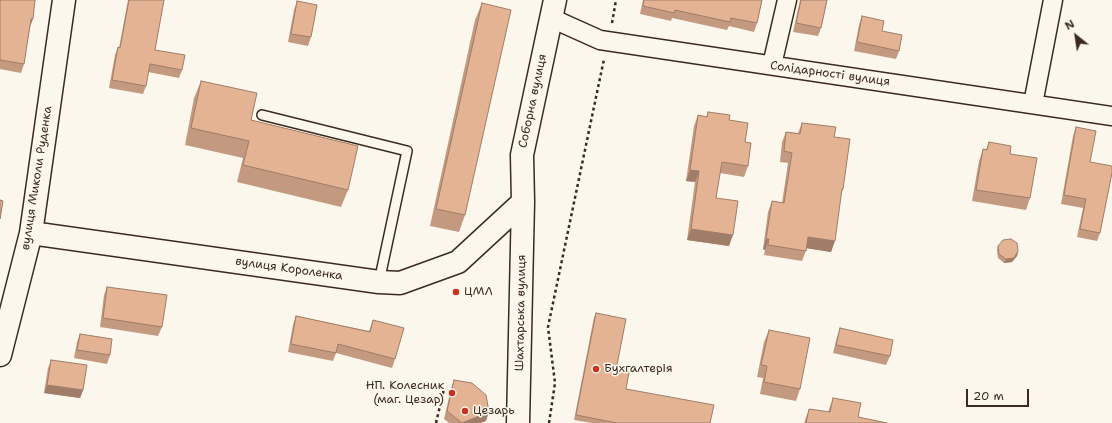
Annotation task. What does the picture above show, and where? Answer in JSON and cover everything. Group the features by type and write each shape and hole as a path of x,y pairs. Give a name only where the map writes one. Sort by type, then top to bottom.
{"street":[{"name":"вулиця Миколи Руденка","path":"0,355 31,233 64,0"},
{"path":"772,65 787,0"},
{"path":"1033,104 1053,0"},
{"name":"Солідарності вулиця","path":"553,9 600,40 1112,116"},
{"name":"Соборна вулиця","path":"523,202 522,155 553,9"},
{"name":"вулиця Короленка","path":"31,233 379,282 400,283 458,262 523,202"},
{"name":"Шахтарська вулиця","path":"518,423 523,202"}],"lane":[{"path":"262,115 407,151 379,282"}],"path":[{"path":"549,423 555,383 548,327 616,0"},
{"path":"436,423 444,389"}],"building":[{"path":"0,0 35,0 33,19 31,19 24,64 0,60"},
{"path":"129,0 164,0 155,50 185,55 182,70 150,64 146,86 112,80"},
{"path":"644,0 762,0 757,23 731,18 730,22 675,10 674,13 643,6"},
{"path":"801,0 827,0 821,28 796,23"},
{"path":"297,1 317,5 311,37 291,34"},
{"path":"482,3 511,10 465,215 436,209"},
{"path":"862,16 884,21 882,31 902,35 899,51 857,42"},
{"path":"201,81 257,93 251,120 358,146 348,190 243,165 249,141 191,128"},
{"path":"708,112 730,115 729,120 748,123 745,142 751,143 748,166 722,162 716,198 738,201 733,235 691,229 699,171 690,170 698,115 707,117"},
{"path":"802,123 836,127 834,137 850,139 835,241 808,237 806,251 768,245 769,239 766,239 772,201 784,203 792,153 784,151 786,132 800,134"},
{"path":"1076,127 1096,131 1090,162 1112,166 1112,173 1100,233 1080,229 1086,199 1064,195"},
{"path":"989,142 1011,146 1010,154 1037,158 1030,198 976,190 983,149 987,150"},
{"path":"0,200 3,201 0,219"},
{"path":"1011,239 1017,243 1018,251 1014,258 1006,259 999,254 998,246 1003,240"},
{"path":"107,287 167,295 162,327 103,318"},
{"name":"Бухгалтерія","path":"596,313 626,319 616,370 629,372 626,389 714,405 710,423 617,423 576,415"},
{"path":"296,316 370,332 373,320 404,328 395,359 338,344 336,353 291,344"},
{"path":"840,328 893,340 890,356 836,345"},
{"path":"769,330 810,338 800,389 764,382 767,366 761,365"},
{"path":"80,334 112,339 110,355 77,350"},
{"path":"51,360 87,365 83,390 47,385"},
{"name":"Цезарь","path":"454,380 472,383 486,395 489,412 462,423 447,411"},
{"path":"833,398 861,403 858,417 887,423 806,423 809,409 830,412"}],"place":[{"name":"ЦМЛ","path":"456,292"},
{"name":"Бухгалтерія","path":"596,369"},
{"name":"НП. Колесник (маг. Цезар)","path":"452,393"},
{"name":"Цезарь","path":"465,411"}]}
